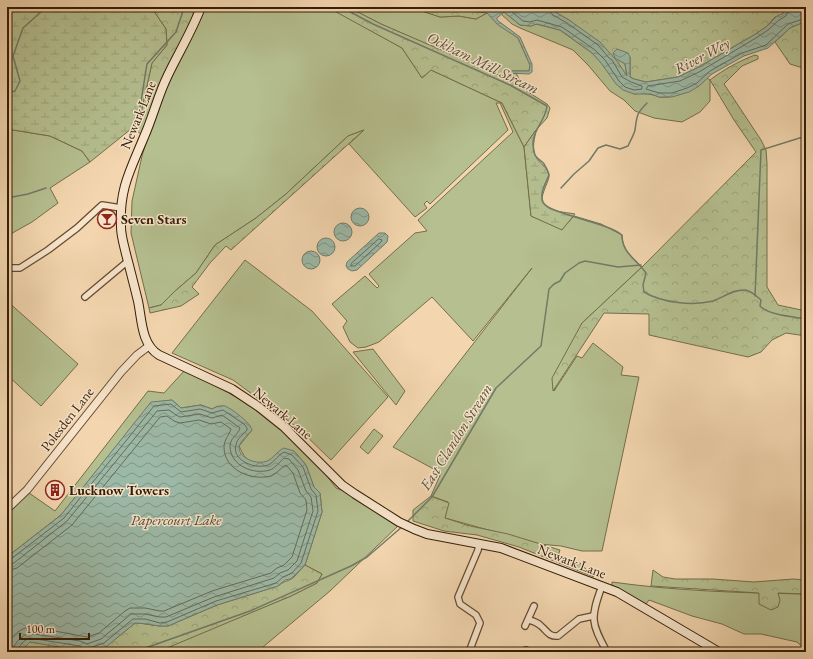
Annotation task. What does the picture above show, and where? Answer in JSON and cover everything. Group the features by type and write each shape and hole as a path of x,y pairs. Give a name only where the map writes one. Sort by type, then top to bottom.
{"main road":[{"name":"Newark Lane","path":"201,7 185,45 168,75 146,133 127,176 122,196 121,229 145,338 152,351 232,389 259,407 289,432 342,485 408,527 438,536 479,542 512,551 617,592 719,652"}],"street":[{"path":"7,268 20,268 48,250 77,228 102,205 121,208"},
{"path":"85,297 128,261"},
{"name":"Polesden Lane","path":"7,509 27,490 121,372 137,355 149,346"},
{"path":"469,652 480,622 476,615 460,604 458,597 478,550 479,542"},
{"path":"602,586 595,604 593,616 596,633 607,652"},
{"path":"525,626 534,606"},
{"path":"529,620 549,634 558,636 579,619 593,616"}],"green space":[{"path":"7,7 151,7 166,29 167,45 152,63 137,131 131,129 90,162 82,151 50,136 7,129"},
{"path":"151,7 192,7 197,11 143,136 137,131 152,63 167,45 166,29"},
{"path":"205,7 327,7 338,12 402,48 422,78 431,70 502,103 524,147 531,216 562,229 574,216 601,224 622,235 622,241 626,249 642,267 582,323 554,391 577,356 582,358 593,343 623,367 621,375 639,377 602,551 582,551 561,546 539,544 445,518 448,502 431,496 441,473 393,447 532,268 473,341 432,297 379,342 366,347 358,348 350,342 343,327 347,321 332,304 365,276 377,288 379,286 369,274 415,233 427,231 418,220 513,132 500,103 496,103 508,130 430,204 427,201 424,204 427,208 415,217 349,144 364,130 348,136 286,194 256,218 215,245 196,273 161,305 149,308 131,233 132,201 142,156 155,114"},
{"path":"327,7 348,7 381,24 504,77 508,73 516,73 525,90 547,104 550,108 547,118 524,147 502,103 431,70 422,78 402,48"},
{"path":"348,7 410,7 440,17 459,16 476,19 487,13 518,38 530,65 529,71 509,71 504,78 381,24"},
{"path":"410,7 422,7 435,11 453,9 487,13 476,19 459,16 440,17"},
{"path":"551,7 780,7 778,8 779,11 784,11 781,15 775,17 766,27 754,35 697,68 678,77 646,82 630,77 630,57 617,59 625,64 627,77 617,61 569,20 555,12"},
{"path":"504,12 520,25 531,26 536,24 560,30 592,53 634,94 641,93 659,97 678,95 697,86 707,78 710,80 710,101 700,112 682,122 654,118 635,111 624,100 610,91 573,50 512,24 501,14"},
{"path":"806,21 806,69 790,64 775,42 790,28"},
{"path":"755,55 758,56 758,59 742,66 724,84 766,150 767,287 778,305 806,311 806,336 786,333 772,340 761,352 748,357 649,335 649,314 604,313 553,391 552,378 582,323 642,267 756,152 734,120 710,80 731,66"},
{"path":"7,129 50,136 82,151 90,162 50,188 58,203 32,222 7,236"},
{"path":"364,130 231,250 226,246 210,263 192,287 199,294 181,306 150,313 149,308 161,305 196,273 215,245 256,218 286,194 348,136"},
{"path":"536,130 534,143 535,154 537,160 549,174 542,201 546,206 553,210 575,214 562,230 531,216 524,147"},
{"path":"245,260 312,311 388,397 331,460 298,428 233,380 172,353"},
{"path":"7,301 78,364 41,406 7,375"},
{"path":"373,349 405,391 396,405 353,352"},
{"path":"185,370 255,407 284,431 324,472 336,488 346,492 398,526 330,591 257,652 154,652 291,596 317,583 322,574 305,565 322,512 320,493 314,487 306,465 294,451 277,459 257,463 246,458 239,446 252,430 218,406 212,409 201,405 181,408 172,400 151,403 61,515 7,557 7,515 29,493 55,511 148,391 164,393"},
{"path":"374,429 383,436 368,454 360,447"},
{"path":"431,496 449,503 445,518 470,526 508,534 560,550 558,556 580,563 594,577 519,547 477,535 444,531 413,521 413,510"},
{"path":"305,565 322,574 317,583 291,596 167,648 154,652 89,652 105,647 135,623 168,626 217,605 278,586 293,578"},
{"path":"653,570 663,577 675,579 713,579 754,582 793,579 806,580 806,594 778,593 780,600 778,607 771,610 759,604 759,593 651,586"},
{"path":"612,582 660,588 806,594 806,650 797,642 761,634 744,634 722,624 692,616 649,600 646,604 612,586"},
{"path":"30,642 50,645 42,652 20,652"},
{"path":"50,645 89,652 42,652"}],"water":[{"name":"River Wey","path":"422,7 490,7 496,11 499,11 503,10 502,7 506,7 537,12 539,11 540,7 551,7 555,12 600,42 617,61 627,76 625,64 615,58 613,53 617,49 628,53 630,57 630,77 646,82 678,77 697,68 766,27 777,16 784,13 783,10 776,10 780,7 806,7 806,21 790,28 768,48 744,56 712,74 699,86 689,92 672,97 659,97 651,94 634,94 623,90 616,84 592,53 560,30 537,24 531,26 520,25 504,12 497,18 497,20 520,37 532,64 532,72 529,74 508,73 509,71 529,71 530,65 518,38 498,25 487,13 453,9 435,11"},
{"path":"360,208 366,211 369,217 366,223 360,226 354,223 351,217 354,211"},
{"path":"343,223 349,226 352,232 349,238 343,241 337,238 334,232 337,226"},
{"path":"379,233 385,233 388,236 387,242 357,270 352,271 348,269 346,266 347,262"},
{"path":"326,238 332,241 335,247 332,253 326,256 320,253 317,247 320,241"},
{"path":"311,251 317,254 320,260 317,266 311,269 305,266 302,260 305,254"},
{"name":"Papercourt Lake","path":"172,400 181,408 201,405 212,409 218,406 225,406 245,420 252,430 242,440 239,447 245,458 259,462 267,461 284,448 294,451 306,465 314,487 320,493 322,512 305,565 294,576 285,580 278,586 217,605 168,626 135,623 106,647 89,652 30,642 20,652 7,652 7,557 61,515 151,402"}],"waterway":[{"path":"7,93 15,91 20,81 13,56 23,28 42,11 53,7"},
{"path":"136,132 147,64 176,32 183,7"},
{"name":"Ockham Mill Stream","path":"341,7 373,24 510,85 547,106 546,112 537,129 533,141 535,155 544,164 549,175 542,192 543,202 555,210 615,230 622,235 624,247 630,256 646,273 643,285 644,292 651,296 668,301 696,303 713,301 733,292 745,290 761,300 760,306 769,312 806,319"},
{"path":"561,188 589,161 598,148 606,145 620,149 628,146 634,132 638,115 647,103"},
{"path":"755,296 761,150 806,136"},
{"path":"7,198 28,194 46,188"},
{"name":"East Clandon Stream","path":"407,522 432,497 496,388 541,346 549,289 560,281 565,273 579,263 585,261 618,267 641,265"},
{"name":"East Clandon Stream","path":"134,652 250,611 351,566 367,557 403,526"}],"place":[{"name":"Seven Stars","path":"107,219"},
{"name":"Lucknow Towers","path":"55,490"}]}
